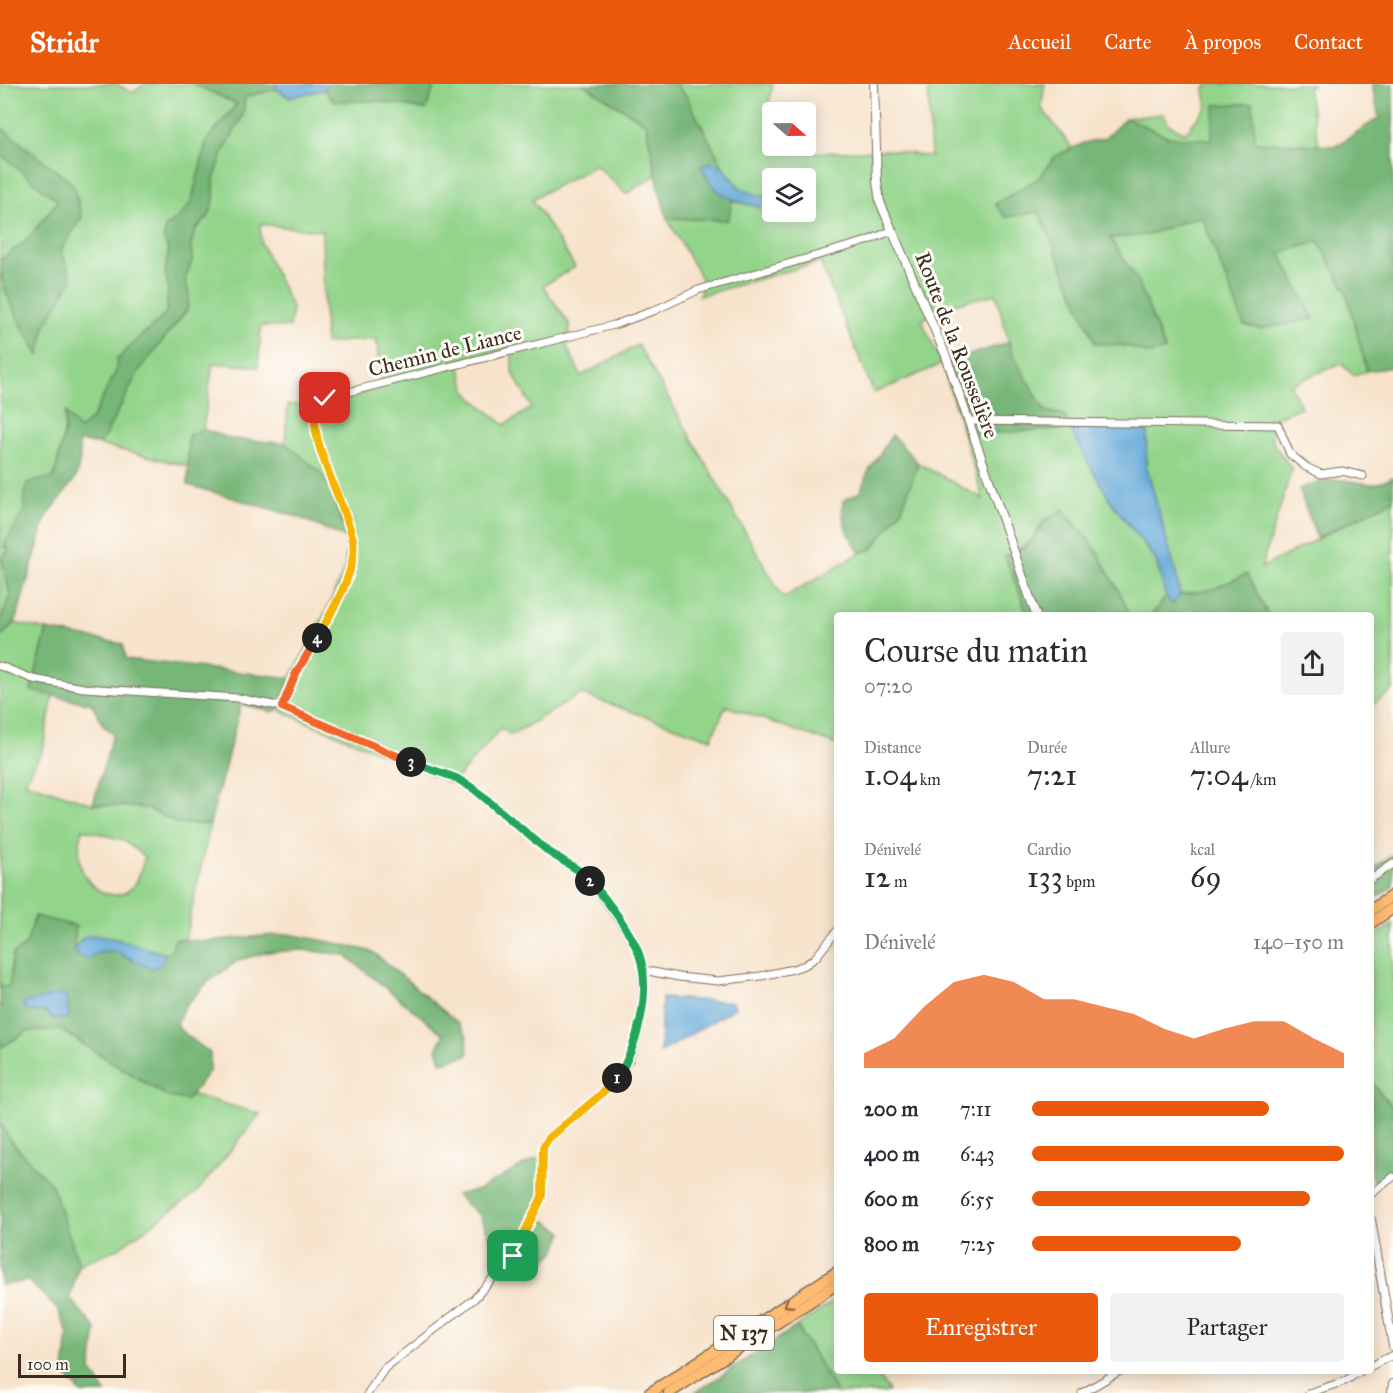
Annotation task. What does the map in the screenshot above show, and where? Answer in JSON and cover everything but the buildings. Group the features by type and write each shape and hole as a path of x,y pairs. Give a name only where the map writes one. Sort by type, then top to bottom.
{"highway":[{"path":"1374,908 1393,896"},
{"path":"1374,921 1393,908"},
{"name":"N 137","path":"650,1393 834,1274"},
{"name":"N 137","path":"669,1393 834,1286"}],"street":[{"name":"Route de la Rousselière","path":"874,84 877,189 884,213 946,356 1035,612"},
{"name":"Chemin de Liance","path":"282,707 295,675 341,596 350,567 353,541 315,426 316,408 325,398 614,325 653,311 698,290 867,242 891,231"},
{"path":"969,421 1278,425 1290,454 1306,467 1321,474 1342,471 1363,476"},
{"path":"0,666 33,679 84,688 238,698 282,707 387,753 456,778 474,789 549,852 578,870 592,883 626,930 639,953 643,970 643,1002 638,1032 629,1060 616,1080 549,1138 543,1147 542,1197 513,1256 474,1299 385,1368 368,1393"},
{"path":"1374,877 1393,864"},
{"path":"643,970 718,981 761,976 805,965 815,958 834,935"},
{"path":"1374,1192 1393,1177"},
{"path":"1374,1237 1393,1346"},
{"path":"1374,1364 1393,1355"},
{"path":"1082,1393 1115,1374"},
{"path":"1309,1393 1345,1381 1356,1374"},
{"path":"1392,1393 1393,1384"}],"green space":[{"path":"0,84 117,84 132,93 145,84 194,84 237,104 207,140 191,203 165,228 164,240 169,250 165,272 168,285 167,311 117,360 116,371 93,417 79,430 65,414 65,429 54,477 24,500 24,511 4,547 10,547 2,559 10,594 0,623 0,273 14,311 39,355 45,326 72,279 61,250 73,184 0,127"},
{"path":"194,84 276,84 276,89 245,97 243,115 223,152 214,179 214,199 209,216 195,230 191,244 192,261 185,279 189,294 187,310 140,369 100,445 79,441 80,459 76,477 46,518 15,623 0,637 0,623 10,594 2,559 9,548 3,547 24,511 27,483 54,477 65,429 65,412 79,430 93,417 116,371 117,360 167,311 168,285 165,272 169,250 164,240 165,228 191,203 207,140 237,104"},
{"path":"327,84 435,84 426,110 381,101 334,101 324,90"},
{"path":"435,84 583,84 646,123 656,175 626,194 596,165 532,199 575,267 543,286 570,325 567,347 581,376 638,345 783,598 860,553 872,549 902,509 918,463 983,499 964,435 1070,428 1064,415 1045,411 1012,354 996,294 936,308 922,321 942,364 874,393 820,262 699,296 703,282 667,218 728,220 732,201 762,208 762,222 816,222 816,168 762,168 762,195 740,188 723,167 686,96 675,84 773,84 769,102 762,102 762,156 816,156 816,153 890,150 931,157 928,84 1045,84 1041,107 1072,148 1054,157 1038,179 995,204 1006,217 1039,212 1095,343 1127,346 1148,354 1165,349 1137,279 1109,238 1147,235 1202,217 1226,280 1314,319 1280,254 1318,241 1346,291 1367,371 1353,375 1341,363 1290,385 1301,407 1269,420 1274,445 1292,469 1261,568 1393,500 1393,690 1374,704 1374,612 1266,612 1247,575 1213,589 1180,595 1146,465 1147,430 1088,462 1112,503 1156,560 1166,597 1154,612 1128,612 1095,548 1045,520 1029,542 1005,556 1027,612 834,612 834,744 726,706 711,739 581,694 511,735 501,728 452,784 277,709 345,568 348,539 330,490 321,473 285,443 288,405 325,403 380,389 377,339 325,343 322,231 260,224 261,243 292,308 290,327 261,326 258,367 213,363 203,429 188,436 188,466 100,445 140,369 187,310 189,294 185,279 192,261 191,244 195,230 209,216 214,199 214,179 223,152 243,115 245,97 276,89 289,97 324,90 335,101 381,101 425,109","holes":["512,348 512,371 532,408 504,425 467,393 458,361"]},
{"path":"583,84 675,84 686,96 723,167 718,165 706,177 732,201 728,220 667,218 646,123"},
{"path":"1208,84 1314,84 1307,87 1319,145 1254,142 1252,103 1211,140 1169,137 1126,118 1163,114 1170,125 1185,133 1207,107 1204,91"},
{"path":"1372,84 1393,84 1393,367 1367,371 1346,291 1318,241 1280,254 1314,319 1260,329 1244,325 1202,217 1147,235 1110,238 1137,279 1165,350 1148,354 1127,346 1095,343 1039,212 1006,217 995,204 1038,179 1054,157 1084,143 1105,138 1126,118 1169,137 1211,140 1215,105 1253,103 1255,142 1336,146 1379,118"},
{"path":"0,127 73,184 82,217 61,250 72,279 45,326 39,355 8,298 0,260 25,242 58,201 0,154"},
{"path":"0,154 58,201 25,242 0,260"},
{"path":"1009,342 1012,354 1045,411 1064,415 1070,428 964,435 942,364"},
{"path":"203,429 231,439 285,443 321,473 330,490 348,539 298,517 188,485 188,436"},
{"path":"892,435 918,463 902,509 872,549 860,553 846,529 843,501 860,492 868,472"},
{"path":"1393,477 1393,500 1317,538 1299,489 1325,481 1342,480 1373,484"},
{"path":"1063,509 1095,548 1128,612 1027,612 1005,556 1025,547 1035,537 1045,520"},
{"path":"1247,574 1266,612 1154,612 1166,597 1173,604 1180,595 1213,589"},
{"path":"15,623 47,630 31,690 53,695 43,749 25,782 93,804 146,808 179,824 210,824 185,940 176,939 171,953 84,937 74,948 26,945 12,955 10,987 0,986 0,637","holes":["83,829 123,840 145,857 140,874 128,891 112,895 104,893 90,883 81,867 79,848"]},
{"path":"47,630 123,644 126,659 290,678 277,709 273,712 241,704 210,824 179,824 146,808 93,804 113,734 103,725 92,704 31,691"},
{"path":"1393,855 1393,886 1374,899 1374,868"},
{"path":"35,916 76,926 74,948 78,956 116,951 132,961 165,956 163,953 171,952 175,939 204,941 288,934 373,952 458,1023 467,1036 468,1055 441,1062 437,1047 444,1035 345,955 303,950 268,952 239,960 208,982 184,1007 177,1023 179,1029 210,1053 210,1070 187,1100 168,1097 61,1030 28,1031 0,1048 0,986 10,986 12,955 26,945"},
{"path":"1393,924 1393,1108 1374,1086 1374,936"},
{"path":"61,1030 168,1097 186,1100 191,1094 260,1114 196,1193 117,1249 79,1264 52,1186 10,1140 0,1122 0,1048 28,1031"},
{"path":"1374,1086 1393,1108 1393,1170 1376,1184 1374,1181"},
{"path":"0,1122 10,1140 52,1186 79,1264 70,1298 96,1329 91,1370 106,1393 81,1393 64,1372 68,1333 58,1310 29,1281 0,1285"},
{"path":"535,1159 539,1159 544,1193 537,1215 563,1232 555,1252 538,1268 523,1254 509,1269 500,1261 480,1216 456,1195 478,1190"},
{"path":"834,1301 834,1374 877,1374 889,1391 885,1393 837,1393 797,1326"},
{"path":"797,1326 837,1393 695,1393"}],"water":[{"path":"276,84 327,84 324,90 289,97 276,89"},
{"path":"711,162 723,167 740,188 762,195 762,208 740,202 721,193 713,186 702,166"},
{"path":"1070,428 1147,430 1146,465 1180,595 1173,604 1166,597 1156,560 1112,503"},
{"path":"94,935 117,939 163,953 165,956 162,964 151,969 112,952 96,954 88,959 78,956 74,948 84,937"},
{"path":"65,995 68,1003 69,1017 56,1019 46,1012 29,1011 24,1007 23,1003"},
{"path":"662,998 733,1002 735,1008 660,1053"}],"route":[{"path":"325,398 316,408 315,426 353,541 350,567 341,596 295,675 282,707 387,753 456,778 474,789 549,852 578,870 592,883 626,930 639,953 643,970 643,1002 638,1032 629,1060 616,1080 549,1138 543,1147 542,1197 513,1256"}]}
